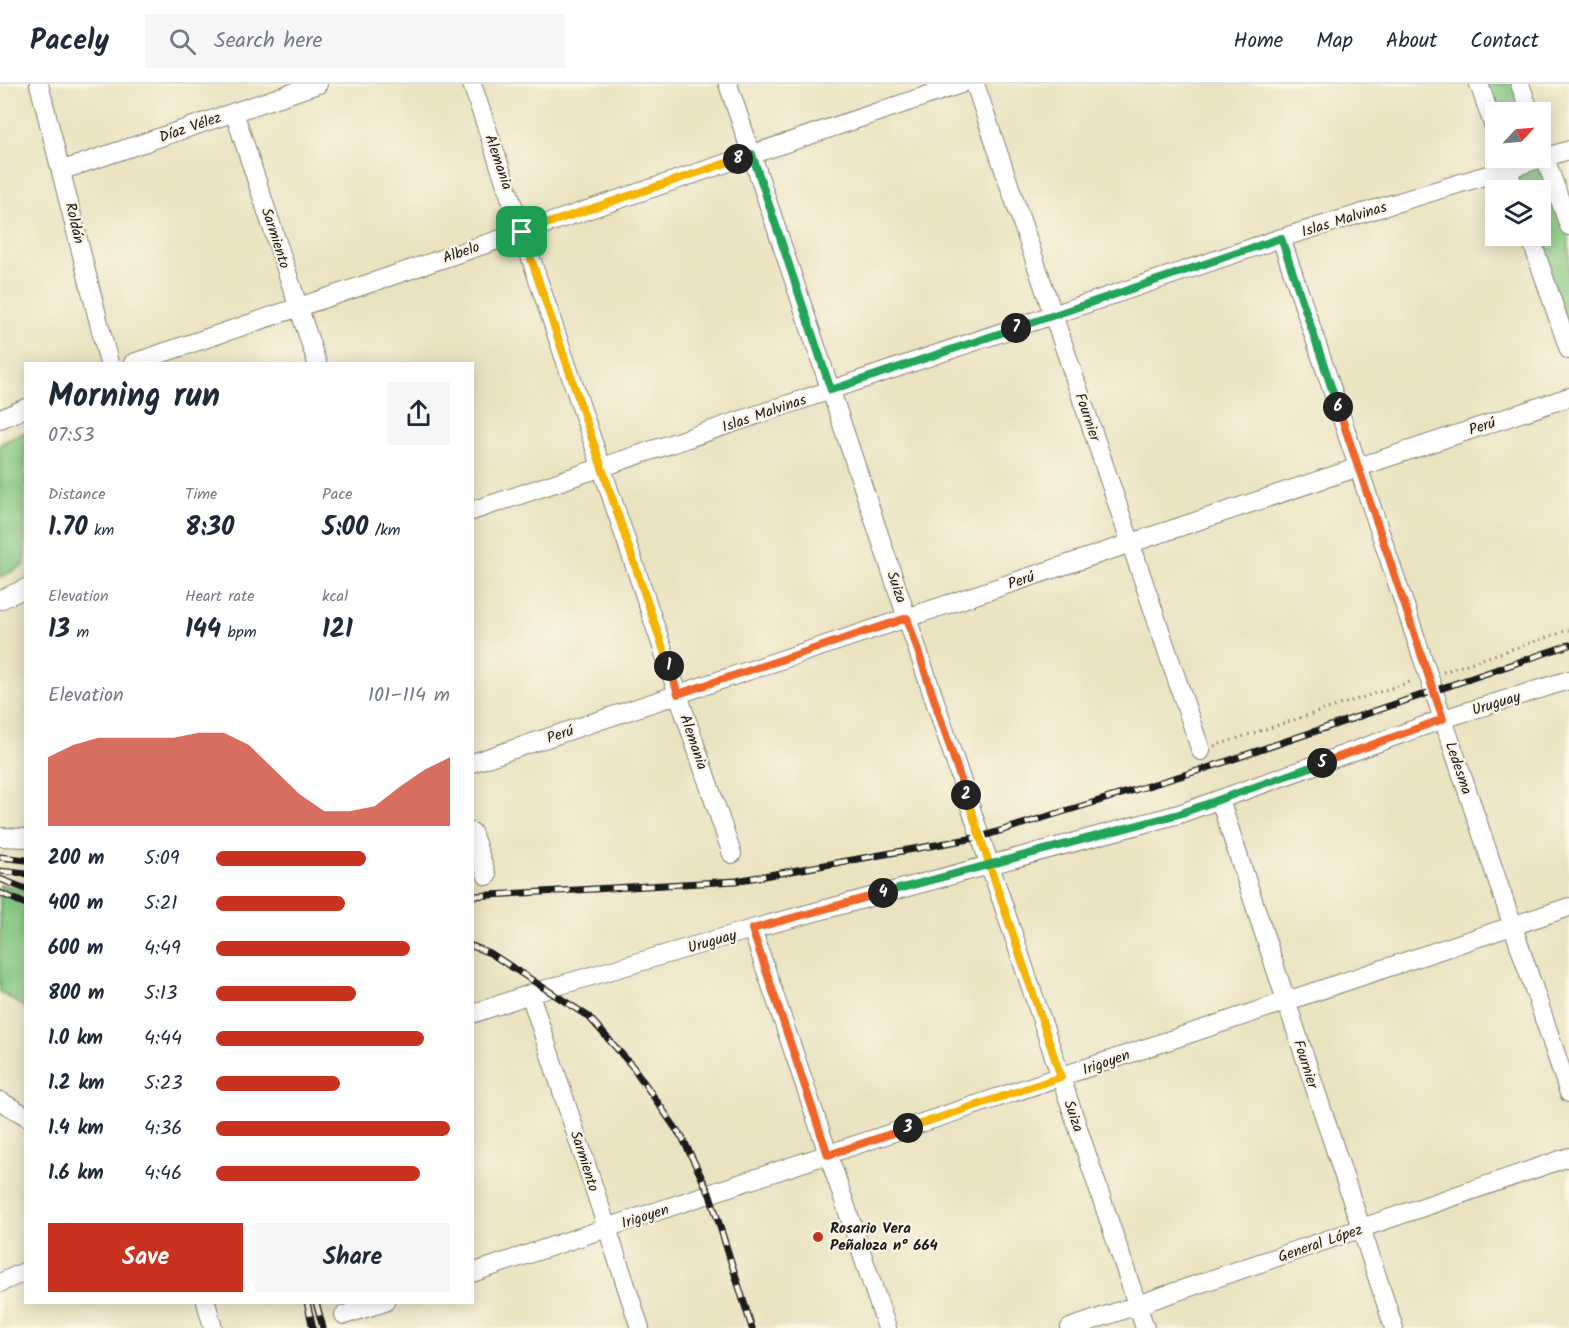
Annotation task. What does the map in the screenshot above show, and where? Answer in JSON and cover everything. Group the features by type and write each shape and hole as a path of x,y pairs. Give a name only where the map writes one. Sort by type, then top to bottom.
{"street":[{"name":"Roldán","path":"39,84 63,170 109,362"},
{"name":"Díaz Vélez","path":"63,170 318,84"},
{"name":"Alemania","path":"472,84 732,854"},
{"name":"Suiza","path":"728,84 1145,1328"},
{"name":"Albelo","path":"136,362 961,84"},
{"name":"Fournier","path":"975,84 1201,751"},
{"path":"1479,84 1485,102"},
{"path":"1520,84 1526,102"},
{"name":"Sarmiento","path":"234,112 317,362"},
{"name":"Islas Malvinas","path":"1551,150 1569,150"},
{"name":"Islas Malvinas","path":"474,510 1491,168"},
{"path":"1549,168 1569,226"},
{"name":"Ledesma","path":"1281,238 1569,1093"},
{"path":"1533,246 1569,350"},
{"name":"Perú","path":"474,762 1569,397"},
{"path":"0,419 24,409"},
{"path":"0,600 24,589"},
{"name":"Uruguay","path":"474,1013 530,994 752,929 989,864 1076,843 1220,800 1443,719 1569,680"},
{"name":"Fournier","path":"1220,800 1394,1328"},
{"path":"0,837 24,838"},
{"path":"474,838 487,876"},
{"name":"Irigoyen","path":"474,1272 1569,907"},
{"path":"752,929 887,1328"},
{"name":"Sarmiento","path":"530,994 640,1328"},
{"path":"0,1101 24,1115"},
{"name":"General López","path":"1070,1328 1569,1157"},
{"path":"0,1283 24,1272"},
{"path":"207,1304 213,1328"},
{"path":"344,1315 378,1304"}],"path":[{"path":"1201,751 1569,630"}],"green space":[{"path":"1479,84 1520,84 1526,102 1490,102"},
{"path":"1507,168 1544,168 1549,180 1512,180"},
{"path":"1551,184 1569,226 1569,350 1533,246 1551,246"},
{"path":"24,432 24,565 0,577 0,444"},
{"path":"0,885 24,888 24,1007 0,992"}],"railway":[{"path":"474,896 736,881 980,837 1207,768 1569,645"},
{"path":"0,857 24,860"},
{"path":"0,871 24,874"},
{"path":"0,879 24,888"},
{"path":"0,893 24,903"},
{"path":"474,947 490,953 589,1017 633,1067 683,1139 710,1195 752,1328"},
{"path":"307,1304 313,1328"},
{"path":"317,1304 323,1328"}],"place":[{"name":"Rosario Vera Peñaloza n° 664","path":"818,1237"}],"route":[{"path":"522,232 678,694 907,618 989,864 1061,1077 828,1155 752,929 989,864 1076,843 1179,814 1443,719 1281,238 831,390 752,154 522,232"}]}
